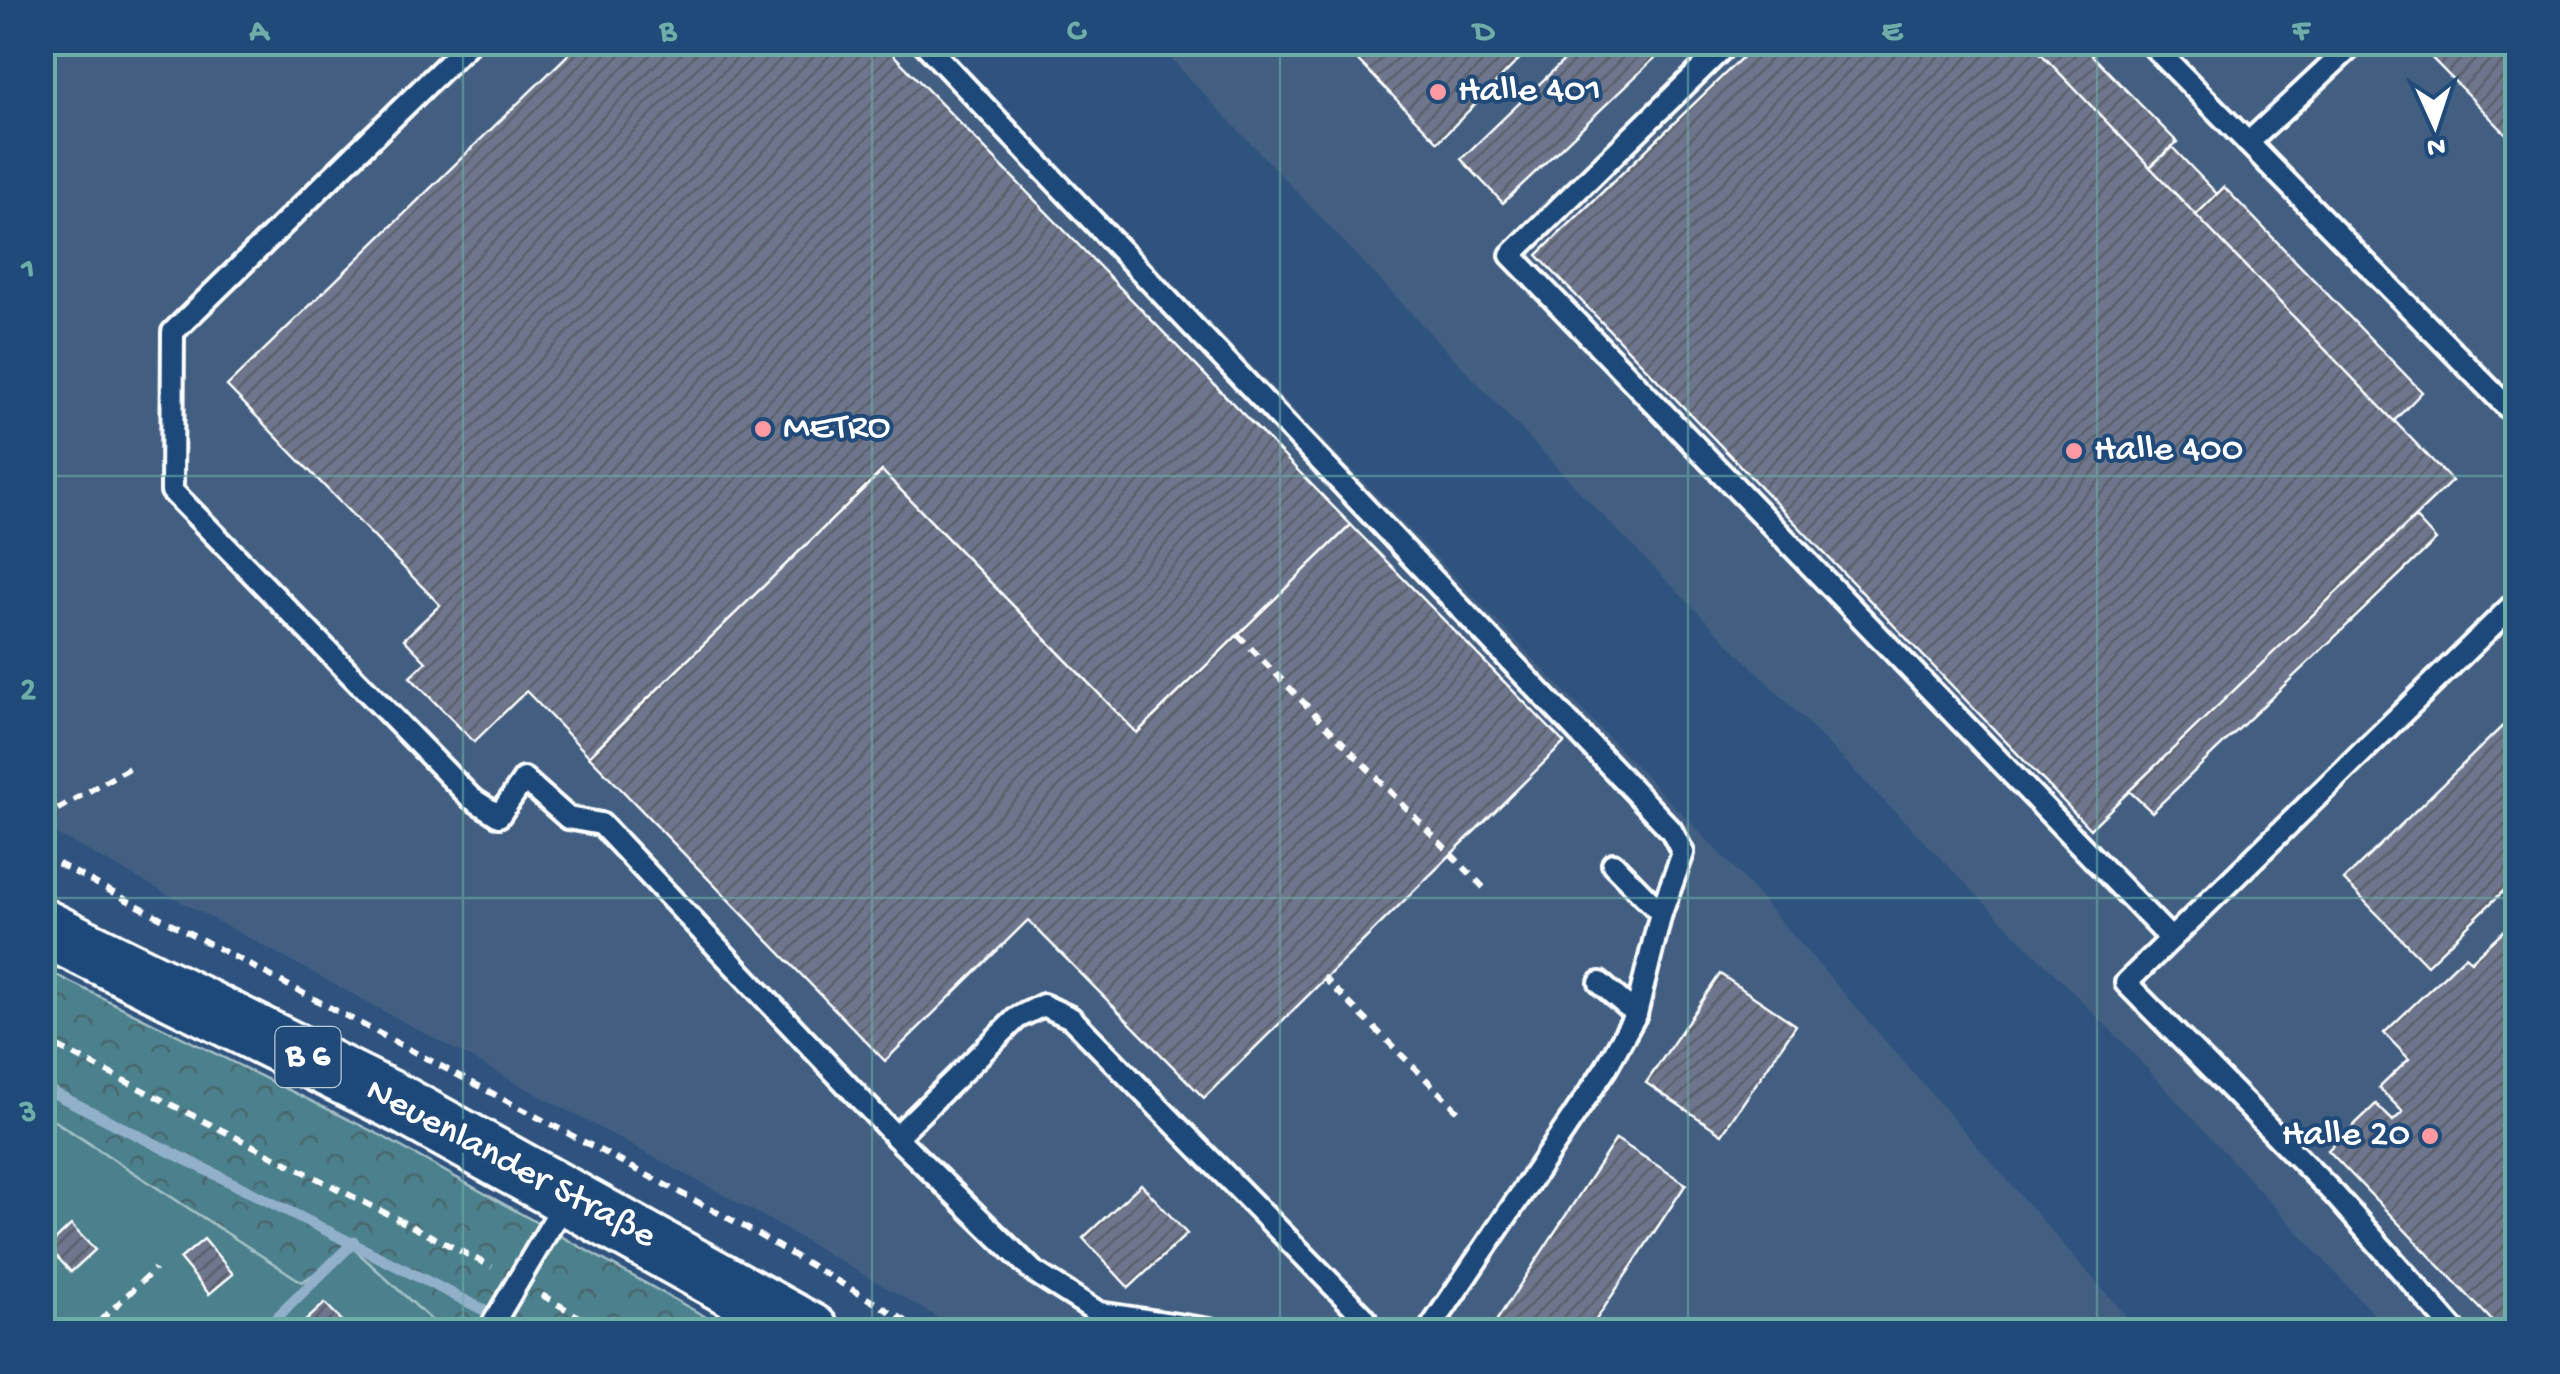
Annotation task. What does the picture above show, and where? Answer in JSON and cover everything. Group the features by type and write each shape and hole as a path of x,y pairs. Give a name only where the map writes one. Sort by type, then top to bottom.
{"main road":[{"name":"Neuenlander Straße","path":"42,926 404,1106 811,1332"}],"lane":[{"path":"470,42 173,332 172,491 472,798 499,816 524,779 568,818 601,824 896,1137 1032,1272 1099,1313 1223,1332"},
{"path":"923,42 1671,830 1683,853 1661,913 1636,1014 1606,1068 1428,1332"},
{"path":"1729,42 1511,255 2171,939"},
{"path":"2149,42 2518,418"},
{"path":"2248,143 2356,42"},
{"path":"2456,1332 2336,1196 2126,983 2518,600"},
{"path":"1613,864 1661,913"},
{"path":"1600,983 1636,1014"},
{"path":"896,1137 1017,1018 1043,1005 1080,1027 1364,1318 1371,1332"},
{"path":"488,1332 569,1196"}],"path":[{"path":"1238,635 1486,890"},
{"path":"42,818 130,767"},
{"path":"42,855 743,1226 924,1332"},
{"path":"1323,977 1460,1113"},
{"path":"42,1039 516,1280 605,1332"},
{"path":"88,1332 155,1269"}],"shaded area":[{"path":"42,43 942,43 1734,868 2139,1331 961,1331 759,1214 43,827"},
{"path":"1156,43 2517,43 2517,1331 2389,1331 2129,1049 1602,515"}],"green space":[{"path":"42,968 380,1135 731,1331 443,1331 353,1248 302,1283 43,1113"},
{"path":"42,1113 302,1282 353,1248 443,1331 43,1331"}],"building":[{"name":"METRO","path":"581,42 881,42 1351,525 1137,733 882,471 589,756 526,691 474,742 410,677 426,662 404,639 440,605 227,386"},
{"name":"Halle 401","path":"1340,42 1536,42 1438,142"},
{"path":"1583,42 1648,42 1659,54 1503,203 1461,159"},
{"name":"Halle 400","path":"1758,42 2030,42 2452,481 2090,829 1537,255"},
{"path":"2030,42 2079,42 2177,142 2150,167"},
{"path":"2428,42 2518,43 2518,146 2422,48"},
{"path":"2172,147 2218,195 2196,215 2150,167"},
{"path":"2224,187 2422,392 2394,421 2196,215"},
{"path":"882,471 1137,733 1351,525 1564,743 1204,1098 1028,920 885,1061 589,756"},
{"path":"2415,517 2436,540 2152,812 2129,791"},
{"path":"2518,711 2518,877 2427,965 2344,880"},
{"name":"Halle 20","path":"2518,917 2518,1332 2503,1332 2328,1150 2376,1104 2393,1121 2403,1112 2379,1088 2409,1059 2384,1033 2465,956 2471,961"},
{"path":"1720,974 1796,1025 1722,1134 1646,1083"},
{"path":"1616,1139 1686,1184 1588,1332 1489,1332"},
{"path":"1141,1184 1187,1234 1129,1288 1083,1238"},
{"path":"71,1225 95,1250 71,1272 48,1247"},
{"path":"204,1239 233,1274 209,1294 180,1259"},
{"path":"325,1303 346,1325 339,1332 307,1332 301,1325"}],"waterway":[{"path":"42,1087 486,1311"},
{"path":"262,1332 354,1242"},
{"path":"508,1324 522,1332"}],"place":[{"name":"Halle 401","path":"1438,92"},
{"name":"METRO","path":"763,429"},
{"name":"Halle 400","path":"2074,451"},
{"name":"Halle 20","path":"2430,1136"}]}
